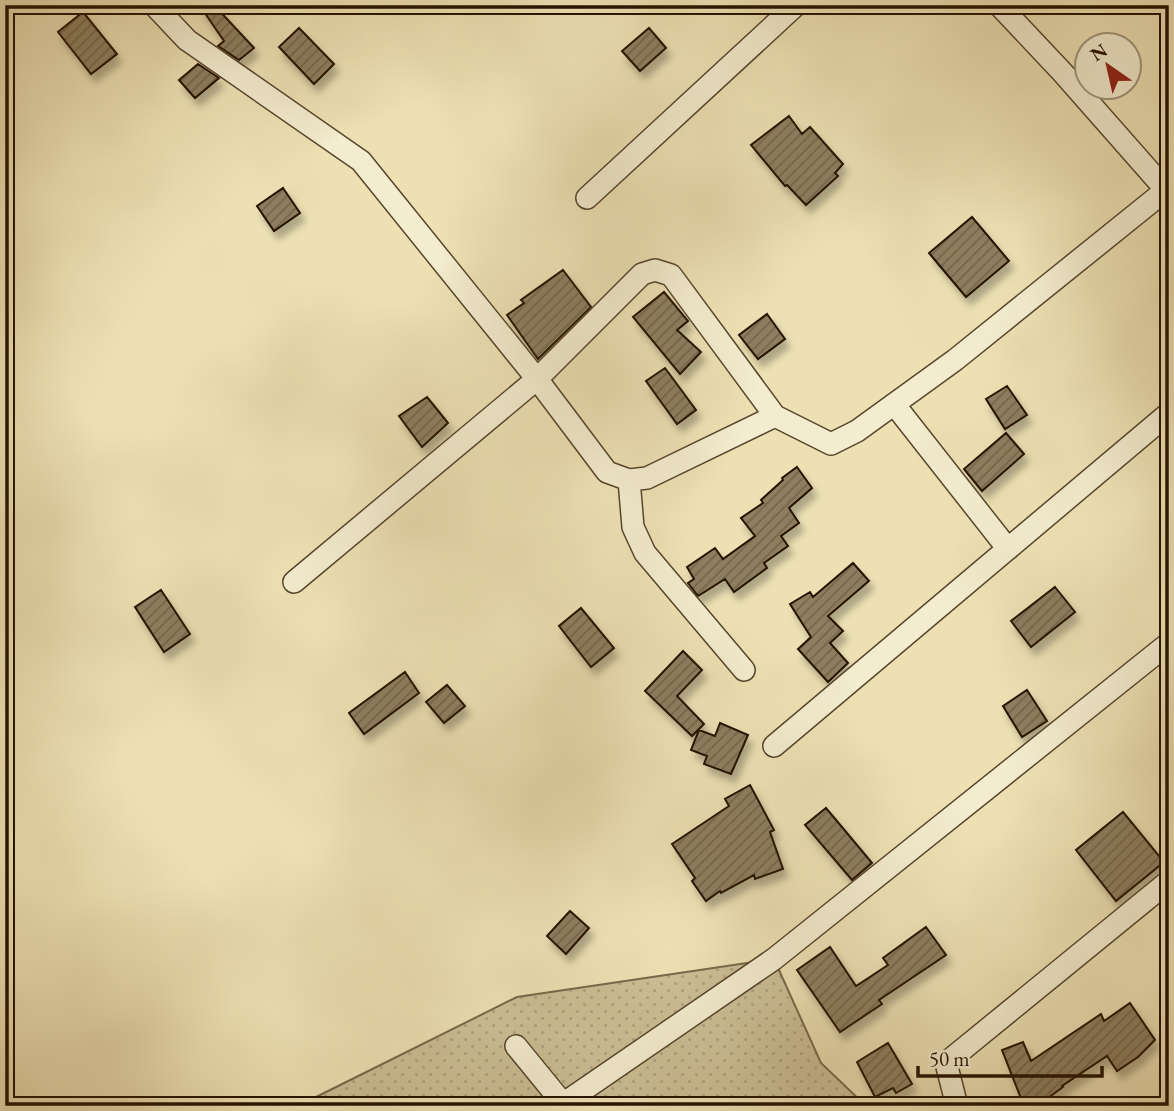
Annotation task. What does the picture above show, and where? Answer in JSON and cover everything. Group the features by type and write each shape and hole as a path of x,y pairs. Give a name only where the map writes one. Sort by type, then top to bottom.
{"street":[{"path":"154,5 187,40 361,161 537,379 607,472 629,480 647,478 775,416"},
{"path":"587,198 796,5"},
{"path":"294,582 537,379 642,274 655,270 671,275 775,416 831,444 857,431 972,347 1168,190 999,5"},
{"path":"894,404 1008,548"},
{"path":"774,746 1169,413"},
{"path":"629,480 633,527 645,553 744,670"},
{"path":"516,1046 562,1105 774,958 1169,643"},
{"path":"957,1106 946,1063 1169,881"}],"shaded area":[{"path":"774,959 821,1063 866,1106 298,1106 517,997"}],"building":[{"path":"214,5 254,48 239,60 218,46 224,41 200,6"},
{"path":"83,12 117,54 91,74 58,32"},
{"path":"299,28 334,64 314,84 279,47"},
{"path":"649,28 666,48 640,71 622,51"},
{"path":"198,64 219,78 195,98 179,80"},
{"path":"789,116 802,134 810,127 843,164 835,173 838,176 806,205 785,186 751,145"},
{"path":"283,188 300,213 274,231 257,206"},
{"path":"972,217 1009,261 966,297 929,253"},
{"path":"563,270 591,307 538,359 507,315 524,303 521,300"},
{"path":"664,292 688,321 677,330 701,352 680,374 633,317"},
{"path":"767,314 785,339 758,359 739,335"},
{"path":"665,368 696,410 677,424 646,381"},
{"path":"1007,386 1027,415 1005,429 986,399"},
{"path":"427,397 448,423 422,447 399,416"},
{"path":"1006,433 1024,454 982,491 964,469"},
{"path":"797,467 812,488 789,508 799,523 781,536 788,546 764,563 767,568 734,592 725,579 698,596 688,583 694,579 687,567 715,548 723,559 755,536 741,518 763,503 761,500"},
{"path":"853,563 869,581 828,616 843,631 830,643 848,663 828,682 798,649 811,637 790,604 810,592 813,597"},
{"path":"1055,587 1075,612 1031,647 1011,621"},
{"path":"161,590 190,634 164,652 135,607"},
{"path":"581,608 614,648 591,667 559,626"},
{"path":"683,651 702,670 677,696 704,724 692,736 645,691"},
{"path":"405,672 419,693 364,734 349,713"},
{"path":"447,685 465,706 444,723 426,702"},
{"path":"1027,690 1047,721 1022,737 1003,706"},
{"path":"720,723 748,735 731,774 704,764 707,756 691,750 699,730 715,736"},
{"path":"750,785 774,830 770,832 783,869 755,879 754,875 721,893 720,891 706,901 692,881 695,878 672,844 729,806 725,799"},
{"path":"826,808 872,863 852,880 805,825"},
{"path":"1123,812 1164,862 1116,901 1076,850"},
{"path":"570,911 589,928 566,954 547,936"},
{"path":"926,927 946,955 879,1000 882,1004 840,1032 797,970 830,947 856,986 888,965 883,958"},
{"path":"1130,1003 1155,1040 1138,1057 1117,1071 1107,1056 1037,1106 1024,1106 1002,1050 1023,1042 1031,1061 1101,1014 1104,1021"},
{"path":"888,1043 912,1084 896,1093 893,1088 875,1097 857,1062"}]}
